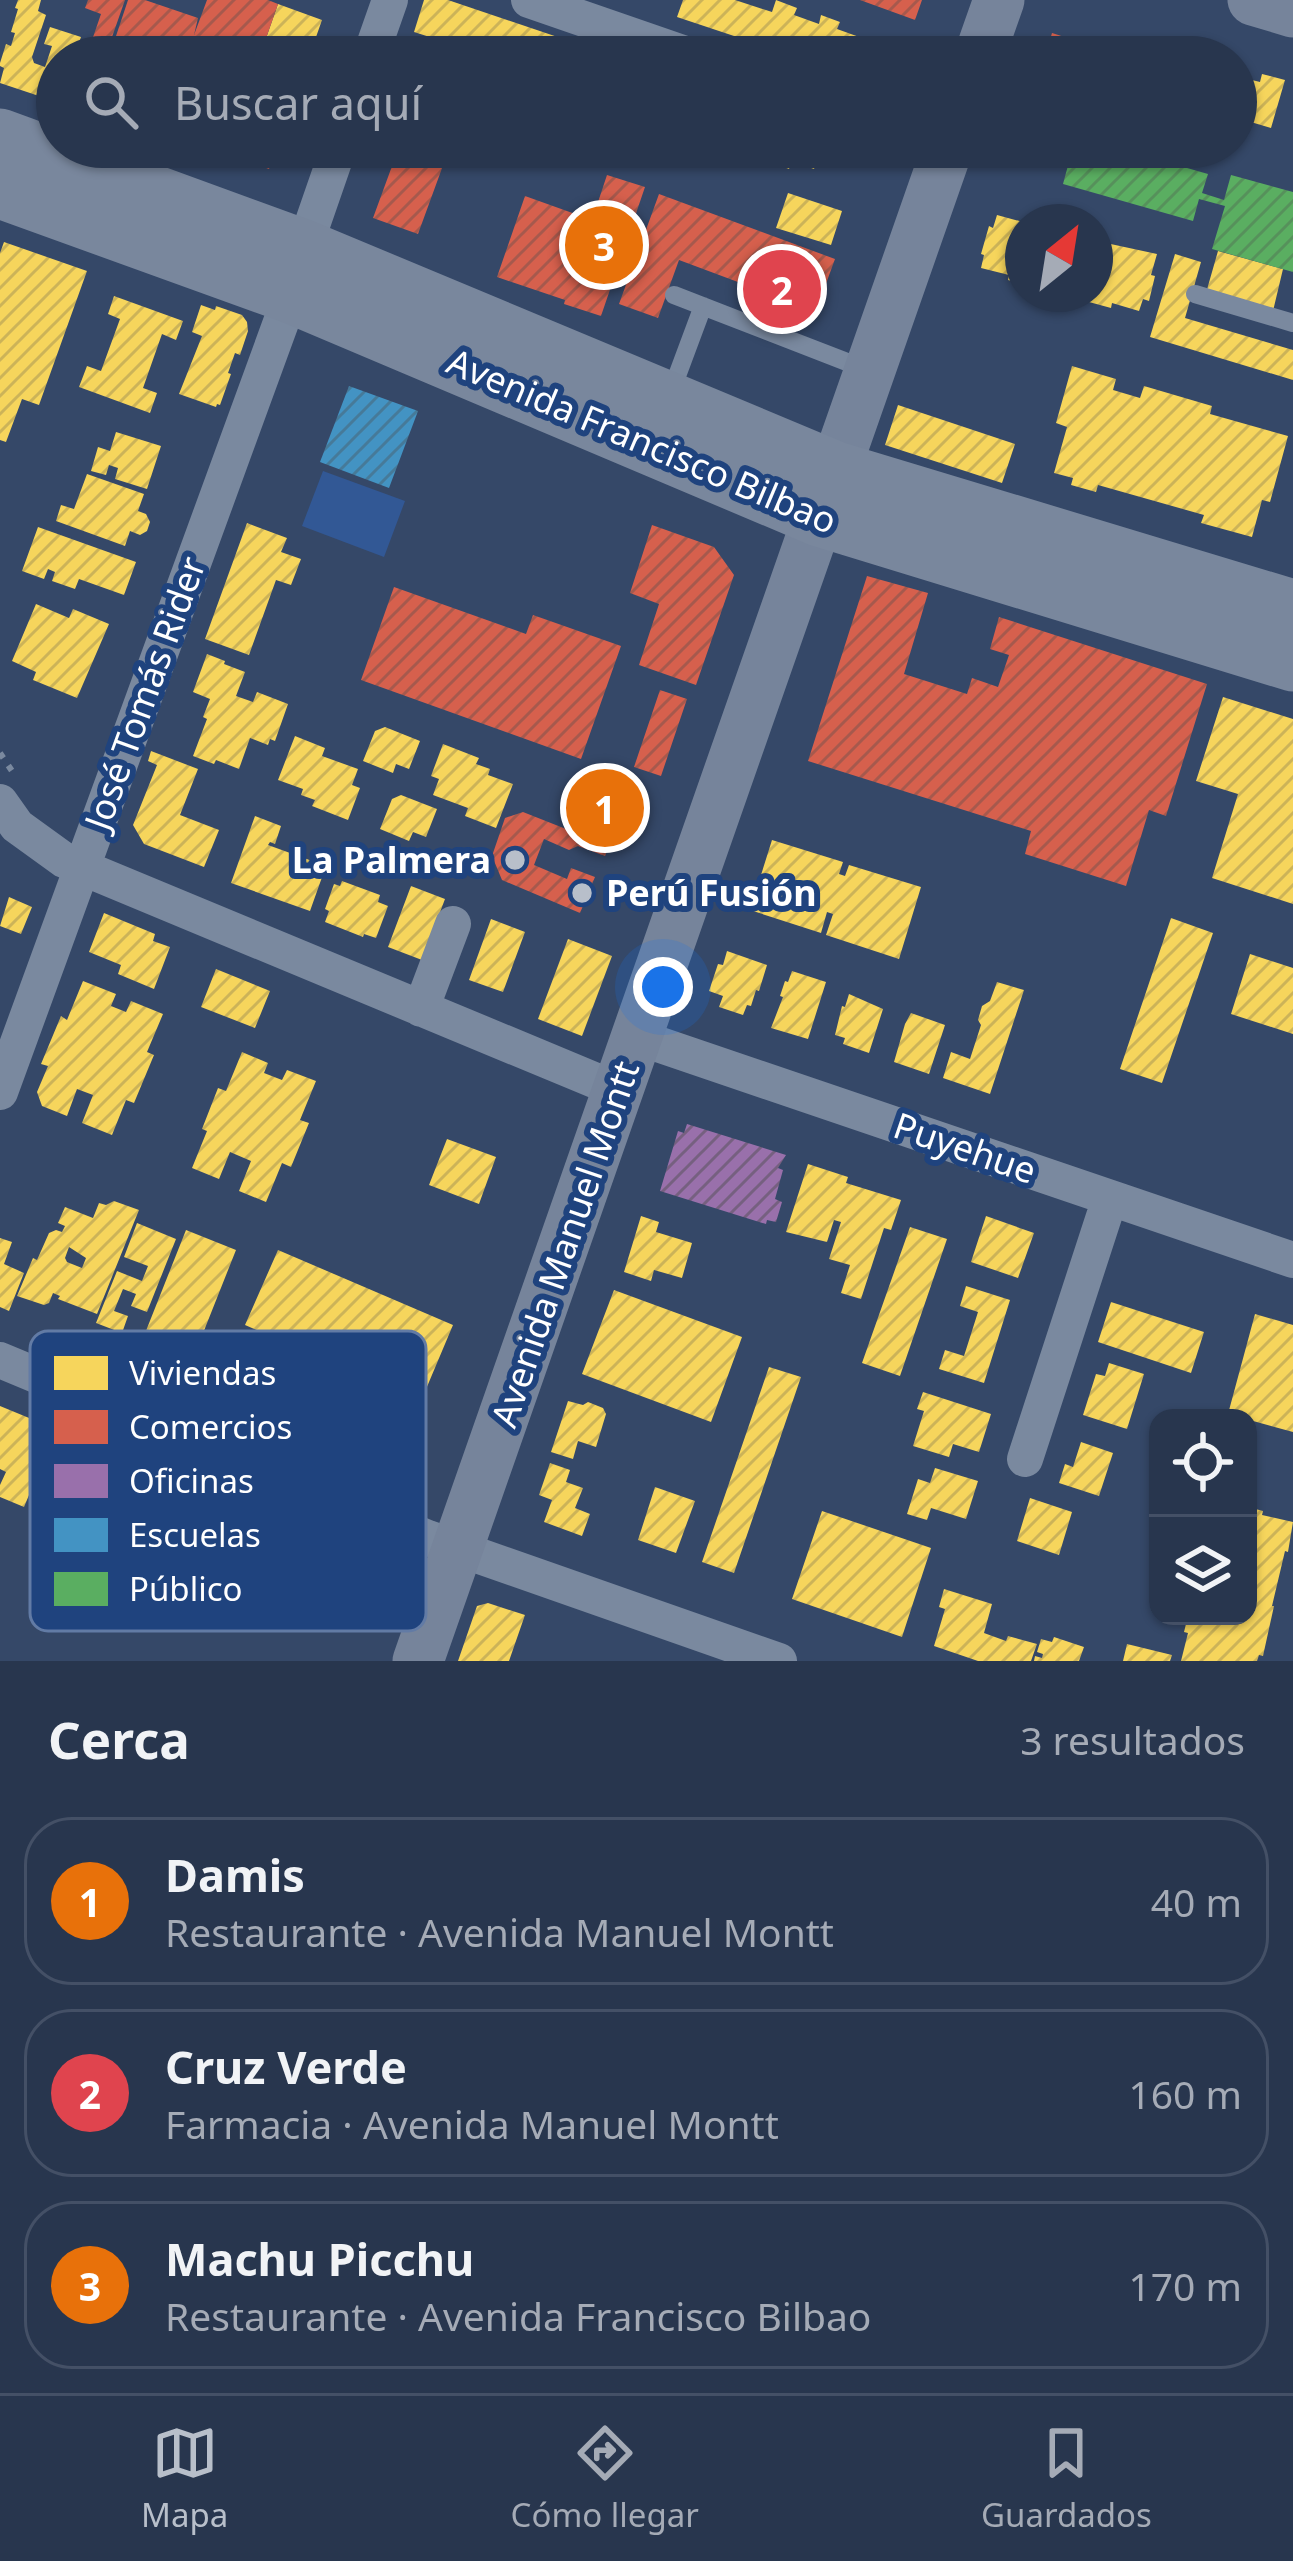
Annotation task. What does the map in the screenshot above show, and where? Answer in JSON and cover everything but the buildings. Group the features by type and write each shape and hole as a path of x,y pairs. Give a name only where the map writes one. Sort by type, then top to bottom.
{"main road":[{"path":"987,36 999,0"},
{"name":"Avenida Francisco Bilbao","path":"0,137 36,153"},
{"name":"Avenida Francisco Bilbao","path":"69,168 297,271 827,494 1293,663"},
{"name":"Avenida Manuel Montt","path":"418,1661 941,168"},
{"name":"Avenida Francisco Bilbao","path":"0,190 297,271 667,401 827,494 1293,608"}],"street":[{"path":"377,36 390,0"},
{"path":"529,0 633,36"},
{"name":"José Tomás Rider","path":"0,1092 332,168"},
{"path":"0,802 31,839 82,868 618,1090"},
{"path":"421,1009 453,924"},
{"name":"Puyehue","path":"637,1036 1293,1260"},
{"path":"1025,1459 1110,1198"},
{"path":"0,1360 30,1372"},
{"path":"426,1536 779,1661"}],"lane":[{"path":"1195,294 1293,323"},
{"path":"674,295 870,371"},
{"path":"667,401 703,306"}],"shaded area":[{"path":"323,471 405,501 384,557 302,526"}],"place":[{"name":"Machu Picchu","path":"604,245"},
{"name":"Cruz Verde","path":"782,289"},
{"name":"Damis","path":"605,808"},
{"name":"La Palmera","path":"515,860"},
{"name":"Perú Fusión","path":"582,893"}]}
